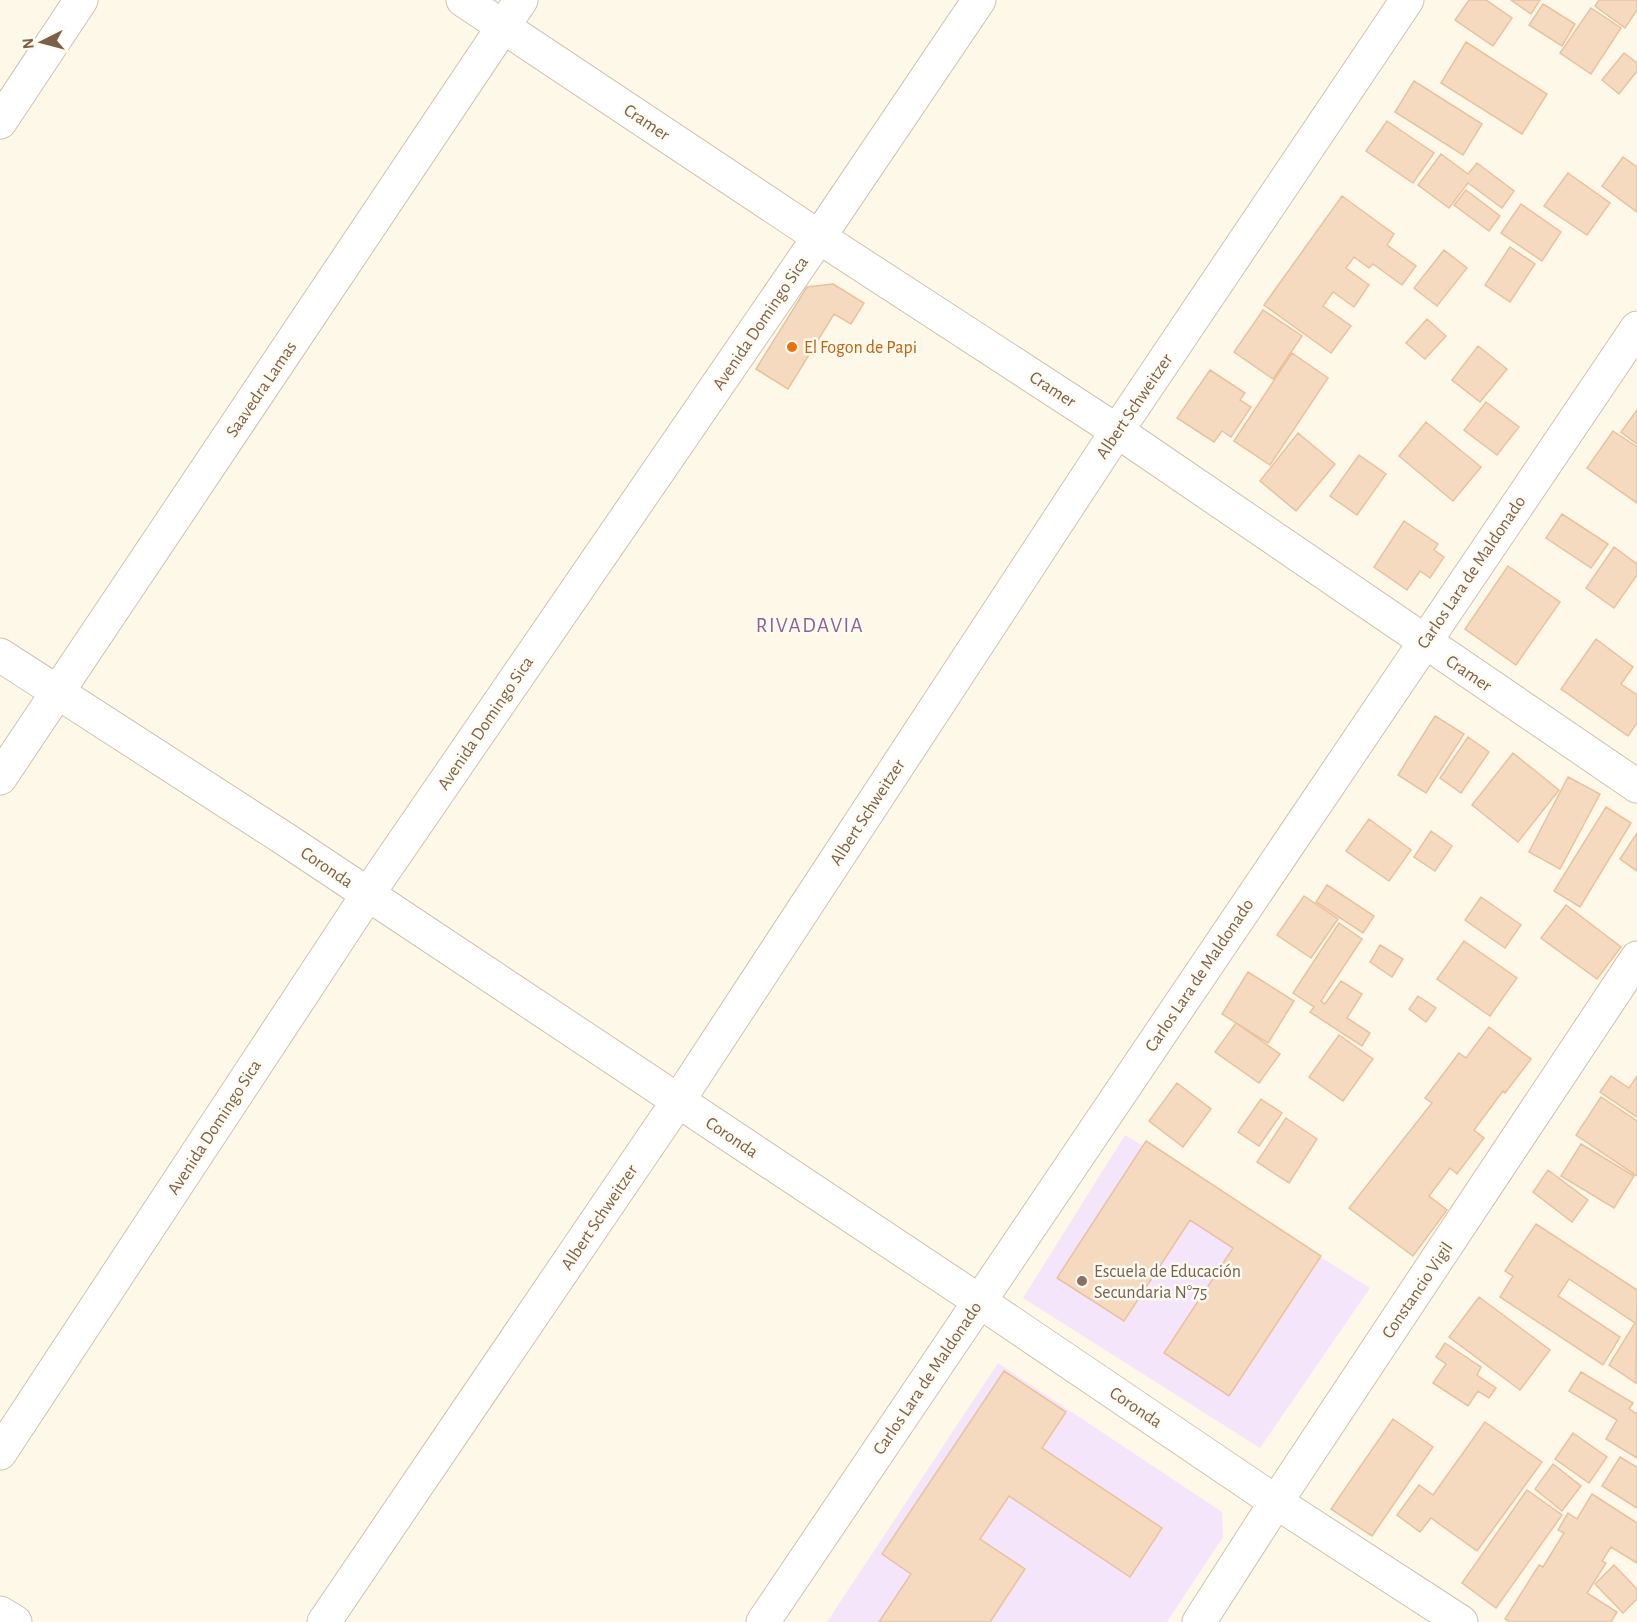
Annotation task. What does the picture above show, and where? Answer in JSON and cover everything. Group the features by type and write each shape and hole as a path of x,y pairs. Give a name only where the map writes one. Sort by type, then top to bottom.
{"street":[{"path":"0,122 81,0"},
{"name":"Cramer","path":"463,0 512,13 819,237 1117,431 1637,786"},
{"name":"Avenida Domingo Sica","path":"0,1453 368,894 979,0"},
{"name":"Albert Schweitzer","path":"324,1622 678,1101 1117,431 1407,0"},
{"name":"Saavedra Lamas","path":"0,778 512,13"},
{"name":"Carlos Lara de Maldonado","path":"763,1622 1637,328"},
{"name":"Coronda","path":"0,656 368,894 1276,1502 1461,1622"},
{"name":"Constancio Vigil","path":"1199,1622 1276,1502 1637,958"},
{"path":"0,1613 15,1622"}],"shaded area":[{"path":"1125,1135 1370,1288 1260,1448 1023,1298"},
{"path":"998,1363 1222,1512 1223,1537 1167,1622 827,1622"}],"building":[{"path":"1469,0 1486,0 1512,18 1493,46 1455,20"},
{"path":"1511,0 1540,0 1531,14"},
{"path":"1599,0 1637,0 1637,10 1625,28 1595,6"},
{"path":"1543,4 1575,24 1562,46 1529,25"},
{"path":"1591,8 1621,28 1591,74 1560,53"},
{"path":"1466,42 1547,94 1522,134 1441,83"},
{"path":"1624,53 1637,63 1637,71 1619,94 1602,80"},
{"path":"1414,81 1482,124 1463,155 1395,112"},
{"path":"1387,121 1434,153 1413,183 1366,151"},
{"path":"1441,154 1468,174 1477,163 1514,191 1502,208 1468,183 1449,208 1418,185"},
{"path":"1623,157 1637,167 1637,212 1602,186"},
{"path":"1568,173 1610,203 1587,235 1544,206"},
{"path":"1466,190 1500,216 1489,231 1454,205"},
{"path":"1342,196 1394,234 1387,245 1416,266 1402,285 1373,264 1369,268 1354,257 1346,268 1369,285 1354,307 1333,292 1323,306 1351,326 1331,353 1264,305"},
{"path":"1521,204 1561,232 1542,261 1501,233"},
{"path":"1510,247 1535,264 1510,302 1485,285"},
{"path":"1444,250 1467,268 1437,306 1414,288"},
{"name":"El Fogon de Papi","path":"833,284 864,303 851,324 834,314 788,389 756,369 807,287"},
{"path":"1263,310 1302,336 1273,379 1234,352"},
{"path":"1427,319 1446,336 1425,359 1406,343"},
{"path":"1478,346 1507,369 1480,402 1452,380"},
{"path":"1292,353 1328,378 1270,465 1234,441"},
{"path":"1210,370 1245,393 1240,400 1251,407 1231,437 1222,431 1214,442 1177,418"},
{"path":"1486,402 1519,427 1497,455 1464,430"},
{"path":"1637,410 1637,444 1621,432"},
{"path":"1426,422 1481,467 1453,501 1399,456"},
{"path":"1613,431 1637,447 1637,503 1587,468"},
{"path":"1298,433 1335,464 1296,511 1260,481"},
{"path":"1359,455 1386,474 1357,515 1330,496"},
{"path":"1562,514 1608,544 1591,568 1546,538"},
{"path":"1404,521 1438,544 1434,550 1444,557 1430,578 1420,571 1407,590 1374,567"},
{"path":"1614,547 1637,564 1637,575 1614,608 1586,588"},
{"path":"1508,566 1560,602 1516,665 1465,629"},
{"path":"1596,639 1633,667 1621,684 1637,695 1637,723 1628,736 1561,689"},
{"path":"1435,716 1464,734 1426,793 1398,775"},
{"path":"1468,737 1489,752 1461,793 1440,778"},
{"path":"1513,753 1559,790 1518,842 1472,805"},
{"path":"1568,777 1600,794 1560,869 1529,852"},
{"path":"1606,807 1631,823 1580,907 1554,891"},
{"path":"1369,819 1411,850 1389,881 1346,851"},
{"path":"1431,831 1452,846 1435,871 1414,857"},
{"path":"1637,833 1637,871 1620,859"},
{"path":"1327,885 1374,916 1363,933 1316,902"},
{"path":"1304,896 1338,919 1311,958 1277,935"},
{"path":"1481,897 1521,925 1505,948 1465,920"},
{"path":"1566,905 1621,947 1597,979 1541,938"},
{"path":"1339,923 1362,939 1321,1001 1325,1004 1341,981 1362,994 1347,1018 1370,1033 1362,1046 1310,1012 1314,1007 1293,993"},
{"path":"1464,941 1517,978 1490,1016 1437,979"},
{"path":"1380,945 1403,959 1392,977 1370,962"},
{"path":"1248,972 1294,1001 1268,1043 1222,1014"},
{"path":"1418,996 1436,1008 1426,1022 1409,1009"},
{"path":"1236,1023 1280,1054 1259,1083 1215,1052"},
{"path":"1489,1027 1531,1059 1505,1093 1503,1091 1474,1130 1484,1138 1457,1174 1450,1168 1429,1196 1447,1210 1413,1256 1349,1208 1432,1103 1425,1098 1459,1053 1466,1058"},
{"path":"1339,1035 1373,1059 1343,1101 1309,1077"},
{"path":"1611,1076 1629,1088 1637,1076 1637,1117 1600,1092"},
{"path":"1177,1083 1211,1109 1183,1147 1149,1121"},
{"path":"1601,1097 1637,1121 1637,1176 1576,1135"},
{"path":"1261,1099 1282,1113 1259,1146 1238,1132"},
{"path":"1286,1118 1317,1139 1289,1183 1257,1162"},
{"path":"1146,1141 1321,1256 1229,1396 1164,1353 1233,1248 1190,1220 1124,1321 1057,1278"},
{"path":"1581,1144 1634,1176 1614,1208 1561,1176"},
{"path":"1548,1170 1588,1200 1572,1222 1533,1192"},
{"path":"1536,1224 1637,1290 1636,1383 1609,1365 1635,1323 1569,1279 1558,1296 1620,1337 1603,1365 1500,1297 1513,1276 1505,1271"},
{"path":"1479,1297 1550,1350 1520,1390 1449,1337"},
{"path":"1445,1343 1481,1367 1477,1375 1496,1388 1489,1398 1478,1391 1468,1406 1433,1383 1446,1364 1436,1357"},
{"path":"1004,1371 1066,1412 1042,1448 1162,1528 1130,1577 1009,1496 980,1539 1025,1569 990,1622 879,1622 911,1574 882,1554"},
{"path":"1581,1372 1633,1403 1629,1409 1637,1414 1637,1458 1606,1439 1617,1420 1569,1391"},
{"path":"1393,1419 1433,1447 1372,1536 1331,1509"},
{"path":"1485,1422 1542,1462 1477,1551 1431,1518 1420,1532 1397,1515 1419,1485 1433,1495"},
{"path":"1573,1433 1607,1457 1589,1483 1555,1459"},
{"path":"1620,1457 1637,1467 1637,1508 1602,1486"},
{"path":"1553,1464 1581,1486 1562,1511 1535,1489"},
{"path":"1527,1490 1562,1515 1496,1608 1462,1583"},
{"path":"1592,1494 1637,1523 1637,1563 1611,1547 1602,1561 1606,1563 1587,1593 1617,1612 1611,1622 1510,1622 1505,1619 1539,1565 1543,1567 1564,1533 1558,1530 1568,1513 1577,1519"},
{"path":"1614,1565 1637,1589 1637,1599 1623,1613 1595,1584"}],"place":[{"name":"El Fogon de Papi","path":"792,347"},
{"name":"Escuela de Educación Secundaria N°75","path":"1082,1281"}],"district":[{"name":"RIVADAVIA","path":"810,625"}]}
